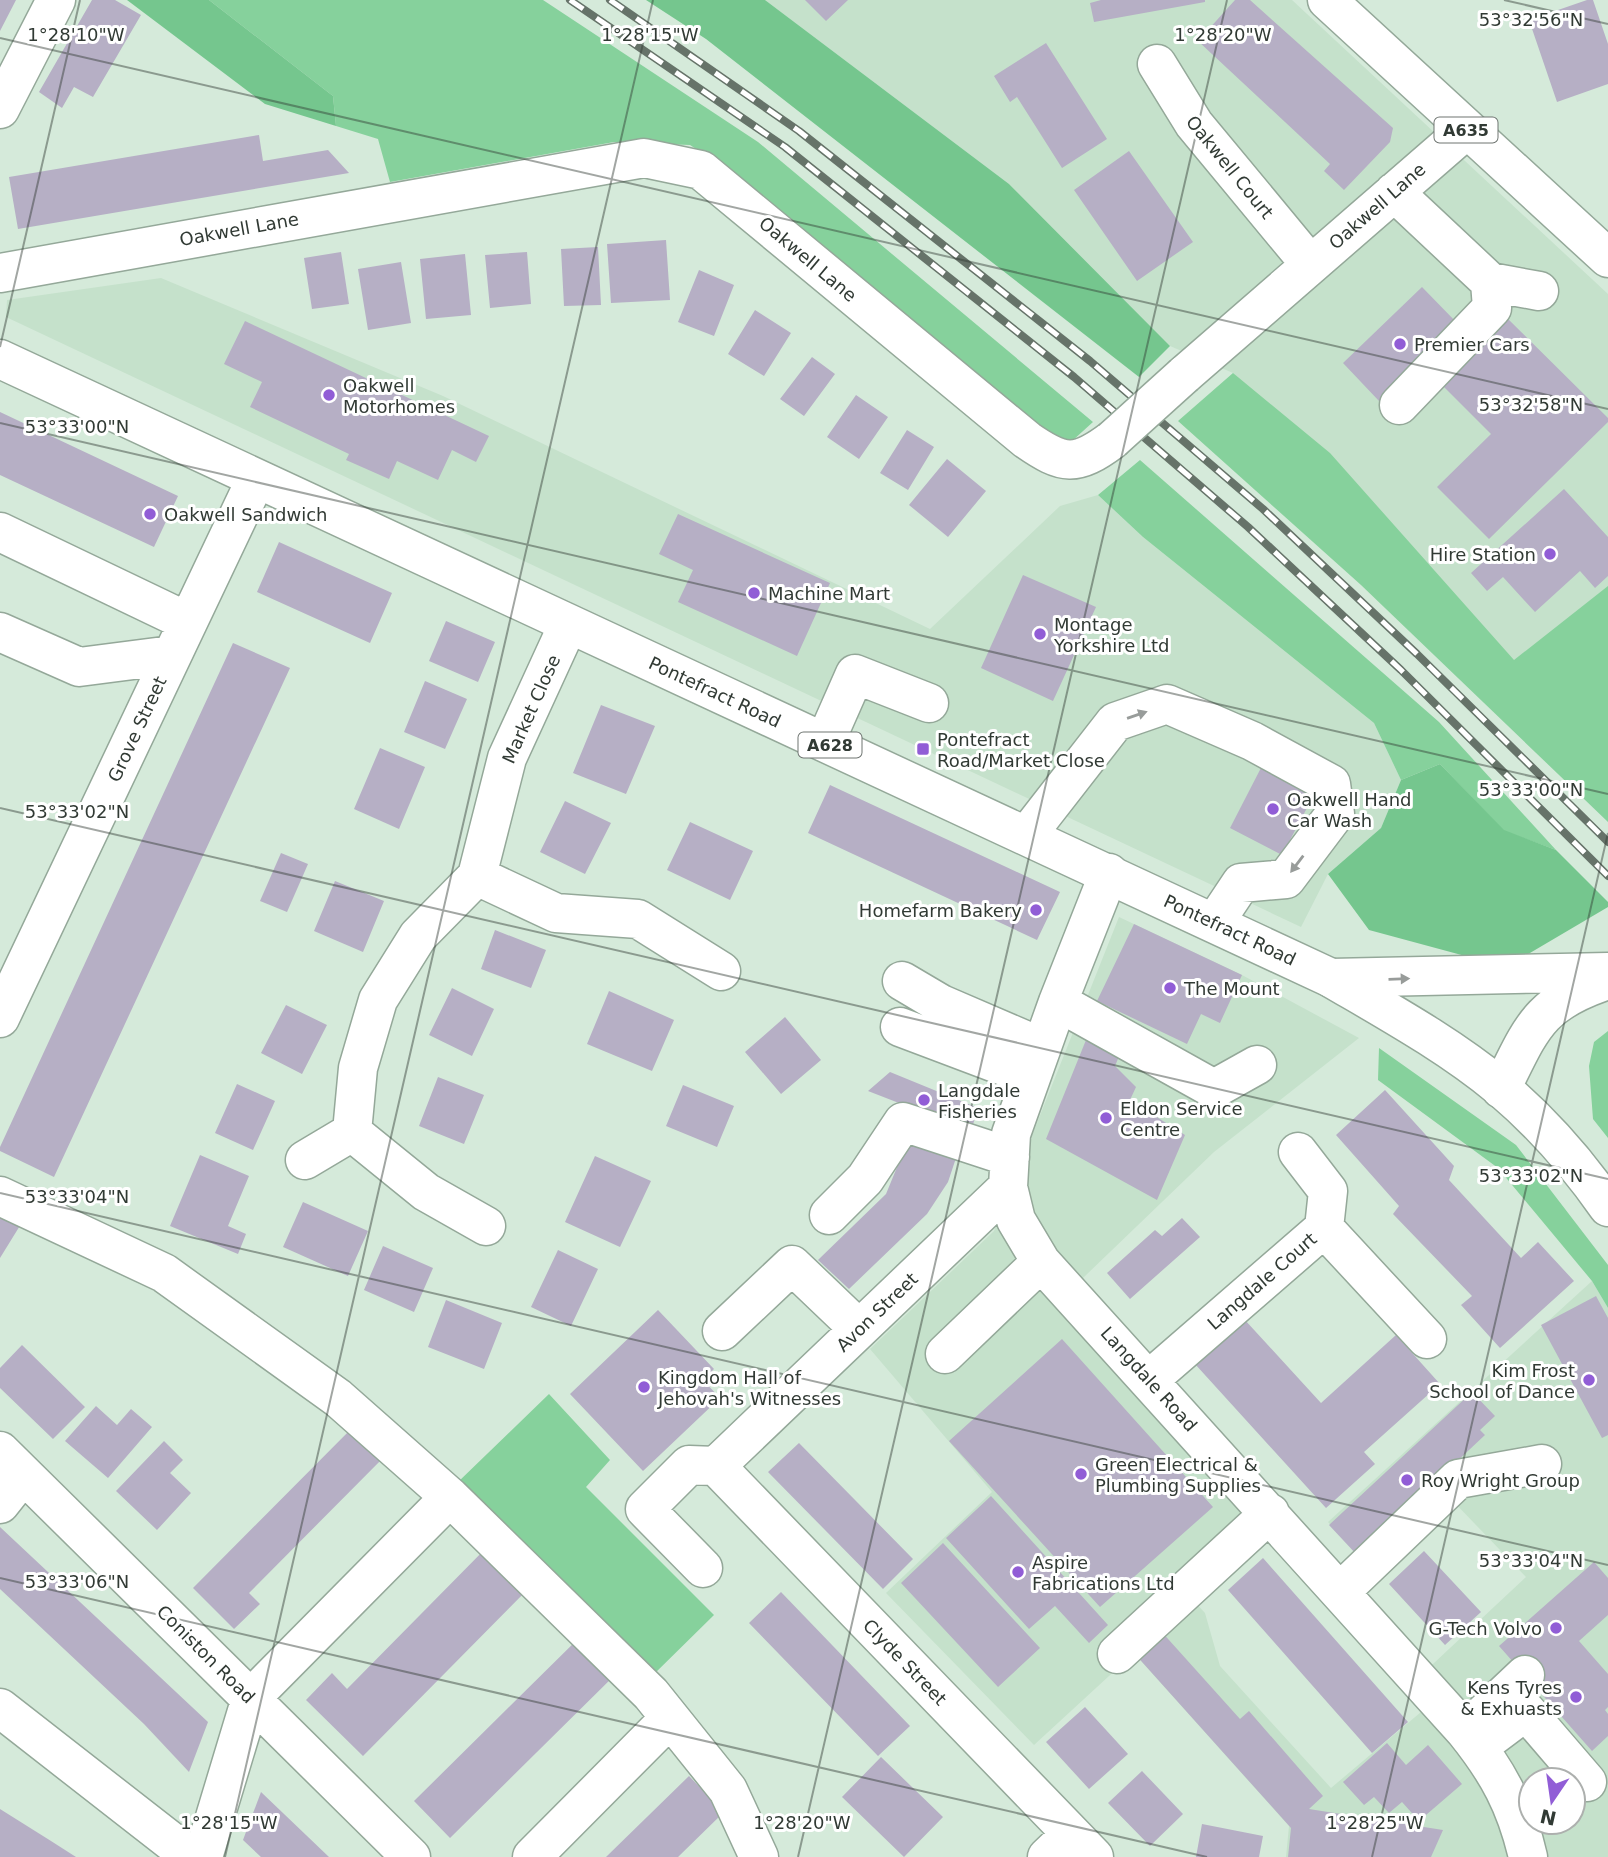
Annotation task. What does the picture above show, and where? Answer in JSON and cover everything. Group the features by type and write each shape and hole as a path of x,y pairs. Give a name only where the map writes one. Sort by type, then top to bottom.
{"main road":[{"path":"0,108 57,0"},
{"name":"A635","path":"1327,0 1608,258"},
{"name":"Oakwell Court","path":"1157,64 1194,124 1310,264"},
{"name":"Oakwell Lane","path":"0,273 611,162 644,159 701,170 1027,440 1054,459 1083,458 1112,440 1184,374 1466,130"},
{"path":"1394,192 1490,282 1539,291"},
{"path":"1399,405 1492,308 1490,282"},
{"name":"Pontefract Road","path":"0,359 1331,978 1429,1036 1502,1088 1582,1171 1608,1207"},
{"name":"Grove Street","path":"0,1018 256,479"},
{"path":"0,532 180,638"},
{"name":"Market Close","path":"477,876 507,758 568,625"},
{"path":"0,632 79,667 180,638"},
{"path":"825,742 855,674 929,703"},
{"path":"1027,835 1115,722 1167,704 1252,741 1331,784 1335,814 1286,879 1241,883 1215,922"},
{"name":"Langdale Road","path":"1109,873 1058,1002 1011,1134 1009,1172 1016,1220 1041,1262 1150,1379 1471,1739 1503,1785 1528,1857"},
{"path":"352,1132 358,1068 378,1000 418,936 477,876 556,913 638,919 721,971"},
{"path":"1331,978 1608,972"},
{"path":"1502,1088 1533,1025 1576,991 1608,980"},
{"path":"902,981 1036,1061"},
{"path":"1058,1002 1214,1089 1257,1065"},
{"path":"900,1027 1036,1061"},
{"path":"829,1215 865,1180 903,1122 1009,1172"},
{"path":"305,1160 352,1132"},
{"path":"352,1132 426,1192 486,1226"},
{"path":"1298,1152 1328,1191 1324,1228"},
{"name":"Avon Street","path":"716,1466 859,1329 1009,1172"},
{"path":"0,1196 164,1273 338,1398 450,1497 651,1694 728,1790 759,1857"},
{"name":"Langdale Court","path":"1150,1379 1324,1228 1427,1339"},
{"path":"945,1354 1041,1262"},
{"path":"722,1331 792,1265 859,1329"},
{"path":"0,1504 12,1463"},
{"name":"Coniston Road","path":"12,1463 411,1857"},
{"path":"1340,1592 1458,1479 1542,1464"},
{"path":"703,1568 645,1509 689,1465 716,1466"},
{"name":"Clyde Street","path":"716,1466 1071,1849"},
{"path":"203,1857 251,1698 450,1497"},
{"path":"1116,1654 1270,1513"},
{"path":"1471,1739 1525,1675"},
{"path":"0,1708 191,1857"},
{"path":"1471,1739 1526,1711 1573,1766"},
{"path":"532,1857 670,1718"}],"shaded area":[{"path":"765,0 1292,0 1608,294 1608,774 1233,373 1170,346 1009,184"},
{"path":"161,278 443,396 930,629 1060,506 1098,495 1143,537 1374,723 1401,780 1381,828 1328,874 1301,927 6,317 7,300"},
{"path":"1119,917 1242,975 1359,1038 1214,1152 1058,1302 1248,1519 1178,1584 1205,1613 1220,1666 1331,1788 1421,1712 1403,1692 1526,1577 1451,1499 1373,1572 1328,1522 1592,1281 1608,1308 1608,1857 1286,1857 1289,1826 1134,1653 1034,1745 886,1593 992,1492 870,1349 994,1231"}],"green space":[{"path":"127,0 209,0 333,96 336,126 265,104"},
{"path":"209,0 543,0 758,142 1093,422 1072,441 1043,434 744,180 690,145 614,142 390,182 378,139 336,126 333,96"},
{"path":"646,0 765,0 1009,184 1170,346 1139,377 706,39"},
{"path":"1233,373 1330,453 1514,660 1608,586 1608,822 1361,585 1178,421"},
{"path":"1140,460 1439,722 1556,850 1504,831 1440,764 1401,780 1374,723 1143,537 1098,495"},
{"path":"1440,764 1504,830 1556,850 1608,902 1608,907 1506,967 1369,930 1328,874 1381,828 1401,780"},
{"path":"1608,1031 1608,1138 1593,1119 1589,1066 1594,1042"},
{"path":"1379,1048 1516,1145 1608,1265 1608,1308 1592,1281 1498,1168 1378,1080"},
{"path":"549,1394 610,1460 586,1487 714,1615 649,1679 457,1483"}],"building":[{"path":"0,0 16,0 0,31"},
{"path":"92,0 115,0 141,15 93,97 74,87 62,108 39,92"},
{"path":"805,0 848,0 826,21"},
{"path":"1101,0 1205,2 1094,22 1090,3"},
{"path":"1235,0 1250,0 1393,128 1390,142 1344,190 1324,171 1330,164 1198,41"},
{"path":"1593,0 1608,44 1608,84 1557,102 1529,20"},
{"path":"1046,43 1107,139 1062,168 1017,97 1010,102 994,76"},
{"path":"259,135 263,161 328,150 349,173 18,229 9,177"},
{"path":"1129,151 1193,242 1137,281 1074,190"},
{"path":"666,240 670,300 611,303 607,244"},
{"path":"598,247 601,305 564,306 561,249"},
{"path":"341,252 349,304 312,309 304,258"},
{"path":"527,252 531,304 490,308 485,255"},
{"path":"465,254 471,315 426,319 420,259"},
{"path":"401,262 411,323 368,330 358,269"},
{"path":"699,270 734,285 714,336 678,322"},
{"name":"Premier Cars","path":"1422,287 1458,324 1379,401 1343,363"},
{"path":"755,310 791,333 764,376 728,354"},
{"path":"1507,318 1608,418 1608,422 1489,539 1437,487 1491,434 1440,383"},
{"name":"Oakwell Motorhomes","path":"245,321 489,436 476,462 452,450 438,480 397,461 389,479 346,460 349,454 250,407 262,382 224,364"},
{"path":"812,357 835,374 804,416 780,399"},
{"path":"856,395 888,417 859,459 827,437"},
{"path":"0,412 178,496 154,547 0,475"},
{"path":"907,430 934,447 908,490 880,473"},
{"path":"947,459 986,491 948,537 909,505"},
{"name":"Hire Station","path":"1564,489 1608,537 1608,576 1595,588 1580,571 1535,612 1503,577 1487,591 1471,573"},
{"name":"Machine Mart","path":"678,514 830,583 797,656 678,602 693,570 659,554"},
{"path":"279,542 392,593 370,643 257,592"},
{"name":"Montage Yorkshire Ltd","path":"1023,575 1096,607 1053,701 981,668"},
{"path":"446,621 495,642 478,682 429,661"},
{"path":"233,643 290,668 54,1177 0,1151 0,1147"},
{"path":"425,681 467,699 445,749 404,732"},
{"path":"601,705 655,726 626,794 573,773"},
{"path":"380,748 425,767 399,829 354,809"},
{"name":"Oakwell Hand Car Wash","path":"1263,764 1316,791 1282,855 1230,828"},
{"path":"830,785 1060,892 1037,940 808,833"},
{"path":"565,801 611,823 585,874 540,852"},
{"path":"690,822 753,851 730,900 667,870"},
{"path":"281,853 308,864 287,912 260,901"},
{"path":"335,881 384,901 363,952 314,931"},
{"name":"The Mount","path":"1134,924 1242,975 1220,1023 1201,1014 1187,1044 1097,1001"},
{"path":"495,930 546,950 531,988 481,969"},
{"path":"452,988 494,1009 472,1056 429,1035"},
{"path":"609,991 674,1020 652,1071 587,1044"},
{"path":"286,1005 327,1025 302,1074 261,1053"},
{"path":"785,1017 821,1060 781,1094 745,1052"},
{"name":"Eldon Service Centre","path":"1086,1040 1120,1054 1115,1066 1136,1087 1130,1100 1185,1135 1157,1200 1046,1139"},
{"name":"Langdale Fisheries","path":"890,1072 978,1108 971,1131 868,1091"},
{"path":"438,1077 484,1095 464,1144 419,1126"},
{"path":"237,1084 275,1101 253,1150 215,1133"},
{"path":"683,1085 734,1106 717,1147 666,1126"},
{"path":"1385,1090 1454,1166 1449,1180 1521,1258 1538,1242 1574,1281 1500,1348 1461,1305 1472,1296 1393,1214 1399,1206 1336,1135"},
{"path":"909,1138 958,1152 948,1182 927,1214 849,1289 818,1260 886,1194"},
{"path":"200,1155 249,1176 228,1226 246,1234 238,1254 170,1226"},
{"path":"595,1156 651,1181 620,1247 565,1222"},
{"path":"303,1202 368,1231 348,1276 283,1247"},
{"path":"0,1207 21,1224 0,1258"},
{"path":"1182,1218 1200,1237 1130,1299 1107,1273 1155,1230 1162,1236"},
{"path":"383,1246 433,1268 414,1312 364,1290"},
{"path":"558,1250 598,1269 571,1326 531,1307"},
{"name":"Kim Frost School of Dance","path":"1596,1296 1608,1318 1608,1435 1602,1438 1541,1325"},
{"path":"446,1300 502,1323 484,1369 428,1347"},
{"name":"Kingdom Hall of Jehovah's Witnesses","path":"658,1310 714,1369 703,1380 720,1398 643,1471 570,1394"},
{"path":"1244,1319 1321,1403 1396,1335 1440,1384 1364,1452 1375,1464 1326,1508 1195,1364"},
{"name":"Green Electrical & Plumbing Supplies","path":"1062,1339 1213,1507 1100,1607 949,1441"},
{"path":"22,1345 85,1407 53,1439 0,1388 0,1368"},
{"name":"Roy Wright Group","path":"1472,1392 1495,1416 1480,1430 1485,1435 1357,1555 1329,1525"},
{"path":"96,1406 117,1425 131,1409 152,1427 108,1478 65,1441"},
{"path":"357,1423 388,1453 249,1593 260,1604 234,1629 193,1588"},
{"path":"164,1441 183,1460 170,1473 191,1493 157,1530 116,1491"},
{"path":"799,1443 913,1559 883,1589 768,1472"},
{"name":"Aspire Fabrications Ltd","path":"991,1496 1108,1625 1089,1643 1055,1606 1029,1629 946,1538"},
{"path":"0,1527 208,1722 189,1772 144,1724 0,1589"},
{"path":"493,1541 535,1582 363,1756 306,1700 332,1673 347,1689"},
{"path":"943,1543 1040,1648 998,1687 901,1583"},
{"path":"1424,1551 1481,1612 1445,1645 1389,1584"},
{"path":"1263,1558 1408,1722 1372,1753 1228,1590"},
{"path":"1594,1562 1608,1578 1608,1615 1579,1641 1608,1674 1608,1707 1605,1710 1608,1714 1608,1736 1592,1751 1499,1646"},
{"path":"781,1592 910,1726 878,1756 749,1623"},
{"path":"1160,1630 1240,1719 1249,1711 1323,1796 1309,1809 1443,1830 1431,1857 1288,1857 1291,1828 1134,1653"},
{"path":"586,1631 622,1668 450,1838 414,1801"},
{"path":"1085,1707 1128,1754 1089,1789 1046,1742"},
{"path":"1387,1743 1406,1765 1428,1745 1462,1784 1419,1821 1402,1802 1389,1813 1374,1797 1364,1805 1343,1782"},
{"path":"881,1757 943,1817 904,1857 842,1797"},
{"path":"1142,1771 1183,1814 1150,1846 1108,1803"},
{"path":"689,1776 724,1812 678,1857 606,1857"},
{"path":"261,1792 329,1857 261,1857 243,1840"},
{"path":"0,1809 51,1841 76,1857 0,1857"},
{"path":"1202,1824 1263,1836 1259,1857 1196,1857"}],"railway":[{"path":"570,0 785,147 1074,377 1248,527 1401,670 1608,876"},
{"path":"610,0 799,131 1090,361 1263,509 1417,654 1608,842"}],"place":[{"name":"Premier Cars","path":"1400,344"},
{"name":"Oakwell Motorhomes","path":"329,395"},
{"name":"Oakwell Sandwich","path":"150,514"},
{"name":"Hire Station","path":"1550,554"},
{"name":"Machine Mart","path":"754,593"},
{"name":"Montage Yorkshire Ltd","path":"1040,634"},
{"name":"Pontefract Road/Market Close","path":"923,749"},
{"name":"Oakwell Hand Car Wash","path":"1273,809"},
{"name":"Homefarm Bakery","path":"1036,910"},
{"name":"The Mount","path":"1170,988"},
{"name":"Langdale Fisheries","path":"924,1100"},
{"name":"Eldon Service Centre","path":"1106,1118"},
{"name":"Kim Frost School of Dance","path":"1589,1380"},
{"name":"Kingdom Hall of Jehovah's Witnesses","path":"644,1387"},
{"name":"Green Electrical & Plumbing Supplies","path":"1081,1474"},
{"name":"Roy Wright Group","path":"1407,1480"},
{"name":"Aspire Fabrications Ltd","path":"1018,1572"},
{"name":"G-Tech Volvo","path":"1556,1628"},
{"name":"Kens Tyres & Exhuasts","path":"1576,1697"}]}
